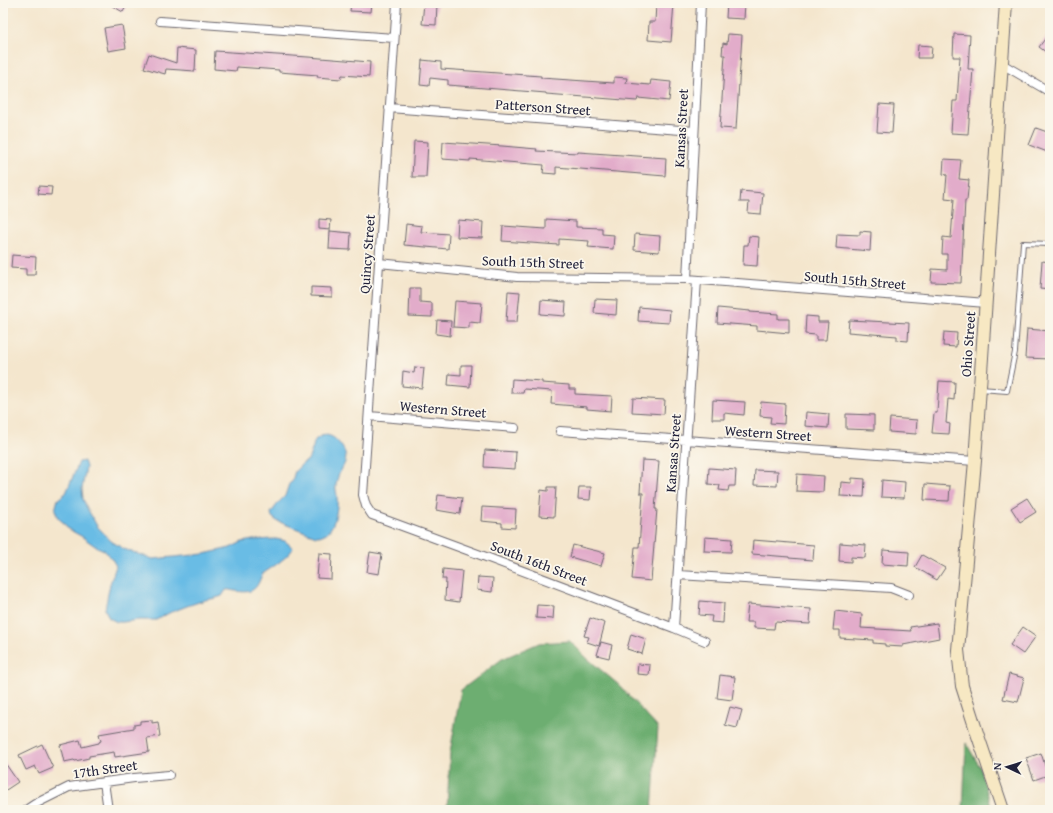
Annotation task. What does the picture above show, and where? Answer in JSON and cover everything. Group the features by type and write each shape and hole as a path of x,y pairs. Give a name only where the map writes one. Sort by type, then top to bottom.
{"street":[{"name":"Quincy Street","path":"366,506 363,495 397,3"},
{"name":"Kansas Street","path":"687,279 701,3"},
{"name":"Ohio Street","path":"1003,810 962,686 958,650 975,462 1006,3"},
{"path":"160,21 394,38"},
{"path":"1002,64 1050,92"},
{"name":"Patterson Street","path":"389,108 694,131"},
{"name":"South 15th Street","path":"379,264 517,277 687,279 986,304"},
{"name":"Kansas Street","path":"674,628 697,280"},
{"name":"Western Street","path":"369,416 516,428"},
{"name":"Western Street","path":"560,431 975,462"},
{"name":"South 16th Street","path":"366,506 372,515 705,641"},
{"path":"678,575 891,588 909,595"},
{"name":"17th Street","path":"26,810 69,787 169,775"},
{"path":"104,782 108,810"}],"lane":[{"path":"980,389 1007,391 1015,352 1023,243 1050,244"}],"green space":[{"path":"570,641 588,659 619,685 658,728 652,810 447,810 450,752 461,690 502,659 539,643"},
{"path":"966,743 980,767 992,810 963,810"}],"water":[{"path":"326,435 336,440 344,449 346,460 337,479 337,507 333,525 326,533 316,536 277,521 272,517 271,513 285,496 295,471 309,458 316,439"},
{"path":"84,461 86,467 82,489 83,499 87,508 97,526 111,541 124,549 153,559 204,554 230,548 242,542 253,540 276,539 285,541 293,548 275,566 262,574 256,587 250,591 242,592 226,590 222,596 187,606 156,620 117,622 109,618 105,609 110,584 116,566 104,550 68,529 58,518 55,510 58,499 66,493 79,462"}],"building":[{"path":"107,3 128,3 123,12"},
{"path":"351,3 372,3 371,12 350,11"},
{"path":"424,3 437,3 436,25 422,24"},
{"path":"656,3 674,3 671,42 648,40 649,22 655,22"},
{"path":"727,3 745,3 744,19 726,18"},
{"path":"122,25 126,48 108,51 104,28"},
{"path":"1050,32 1050,55 1039,47"},
{"path":"728,34 742,35 736,129 720,128 725,55 722,55 723,43 727,44"},
{"path":"954,34 970,35 968,69 973,69 968,134 951,133 953,101 957,101 960,57 953,57"},
{"path":"918,45 932,46 931,58 917,58"},
{"path":"177,48 196,50 195,71 166,69 165,74 144,68 149,54 176,63"},
{"path":"215,51 370,62 369,77 342,75 341,79 317,77 318,75 279,72 279,70 237,67 236,71 214,69"},
{"path":"422,60 441,62 441,69 541,76 541,78 614,83 614,77 627,78 626,83 650,85 651,80 671,82 669,101 638,98 637,101 448,85 448,80 430,78 429,86 420,85"},
{"path":"879,104 894,105 892,133 877,132"},
{"path":"1036,128 1050,133 1050,153 1029,145"},
{"path":"414,141 428,142 426,177 412,177"},
{"path":"443,142 537,149 536,151 578,152 666,158 665,176 556,167 556,174 543,173 544,165 470,159 470,161 442,159"},
{"path":"944,159 961,160 959,179 969,180 967,200 965,200 961,283 931,282 932,269 947,270 947,254 942,254 943,237 951,238 954,199 945,198 947,175 943,174"},
{"path":"39,186 52,187 51,195 38,194"},
{"path":"741,191 763,193 761,214 748,213 749,202 740,202"},
{"path":"319,219 331,220 330,230 319,229"},
{"path":"546,219 576,221 576,227 602,228 602,234 614,235 613,249 588,247 589,241 559,239 559,245 502,241 503,226 546,229"},
{"path":"458,220 483,222 482,238 457,237"},
{"path":"406,224 422,226 421,232 449,234 448,249 404,245"},
{"path":"330,231 351,233 350,250 329,249"},
{"path":"860,231 871,232 870,251 836,248 837,234 860,235"},
{"path":"635,234 660,236 659,252 634,250"},
{"path":"749,236 759,237 757,266 743,265 744,245 748,245"},
{"path":"12,255 36,257 35,275 26,275 26,269 11,268"},
{"path":"1042,261 1050,262 1050,290 1040,289"},
{"path":"311,287 332,288 332,297 311,296"},
{"path":"410,288 420,288 420,302 432,303 432,317 409,316"},
{"path":"508,291 520,292 517,322 506,322"},
{"path":"595,299 617,300 616,315 594,313"},
{"path":"541,300 566,302 565,316 540,314"},
{"path":"455,301 482,303 480,323 469,322 469,328 453,327"},
{"path":"639,307 670,310 669,323 638,321"},
{"path":"718,308 778,314 778,319 789,319 789,333 757,330 757,326 717,323"},
{"path":"806,316 818,317 818,322 828,322 826,340 816,340 816,335 805,334"},
{"path":"437,320 451,321 450,336 436,334"},
{"path":"849,320 909,323 908,341 897,340 897,336 848,332"},
{"path":"1027,329 1050,331 1050,359 1025,358"},
{"path":"944,332 957,333 956,347 943,346"},
{"path":"461,365 471,365 470,387 448,385 449,374 461,375"},
{"path":"415,367 424,368 422,388 402,386 403,371 414,373"},
{"path":"512,379 569,385 569,389 575,389 575,394 612,396 611,411 551,404 552,391 524,389 523,393 511,393"},
{"path":"939,381 955,382 954,400 948,399 946,423 950,424 949,434 932,433 934,413 937,413"},
{"path":"633,398 665,400 664,414 632,412"},
{"path":"713,400 745,402 744,415 724,413 724,419 712,419"},
{"path":"761,402 785,404 784,424 770,423 771,417 760,416"},
{"path":"806,412 829,414 828,428 805,426"},
{"path":"846,414 874,415 874,430 846,429"},
{"path":"890,418 917,420 916,434 889,432"},
{"path":"485,450 516,452 515,469 484,467"},
{"path":"642,460 659,461 651,581 632,579 635,547 639,547 643,493 640,493"},
{"path":"709,468 736,470 735,486 729,486 728,491 719,490 720,485 708,484"},
{"path":"755,470 778,471 777,486 754,485"},
{"path":"797,474 824,476 823,492 796,491"},
{"path":"852,478 865,479 864,497 840,496 841,482 852,483"},
{"path":"882,480 905,482 904,498 881,497"},
{"path":"925,484 950,486 949,501 924,500"},
{"path":"548,487 556,487 554,517 539,516 541,490 548,491"},
{"path":"579,487 591,487 590,500 578,499"},
{"path":"438,495 462,498 460,514 436,510"},
{"path":"1027,498 1036,512 1020,522 1011,508"},
{"path":"482,507 516,509 515,528 502,527 502,523 481,521"},
{"path":"705,537 732,539 731,552 704,551"},
{"path":"753,540 814,545 813,560 752,554"},
{"path":"840,543 866,545 865,558 851,557 851,562 839,561"},
{"path":"573,545 605,553 601,566 570,557"},
{"path":"883,550 909,552 908,566 882,564"},
{"path":"370,552 382,554 379,574 367,572"},
{"path":"319,553 332,554 331,579 317,578"},
{"path":"922,555 945,568 937,580 915,567"},
{"path":"443,569 462,571 459,602 445,600 446,579 442,579"},
{"path":"478,577 493,578 492,592 477,590"},
{"path":"700,601 724,603 723,623 711,622 712,616 699,615"},
{"path":"748,604 811,609 810,624 775,622 774,629 754,628 754,622 746,622"},
{"path":"537,605 554,606 553,619 536,618"},
{"path":"835,611 862,614 861,628 911,631 910,627 937,623 939,638 903,645 903,647 885,646 885,644 873,643 873,640 840,638 840,630 833,630"},
{"path":"590,618 605,623 599,646 587,642 589,637 584,636"},
{"path":"1023,627 1036,636 1023,654 1010,645"},
{"path":"631,634 646,639 642,654 627,649"},
{"path":"601,642 612,645 609,658 597,655"},
{"path":"638,664 650,665 649,675 637,674"},
{"path":"1009,674 1024,678 1018,702 1003,699"},
{"path":"720,675 735,677 732,700 717,698"},
{"path":"730,707 742,710 737,728 725,725"},
{"path":"152,720 152,723 158,722 160,736 147,738 149,752 115,757 114,752 64,762 60,745 80,740 82,747 99,743 101,741 99,734 134,728 134,725 140,724 140,721"},
{"path":"42,744 53,768 39,774 35,766 26,770 19,755"},
{"path":"1041,753 1048,775 1034,780 1026,758"},
{"path":"3,760 18,782 3,792"}]}
